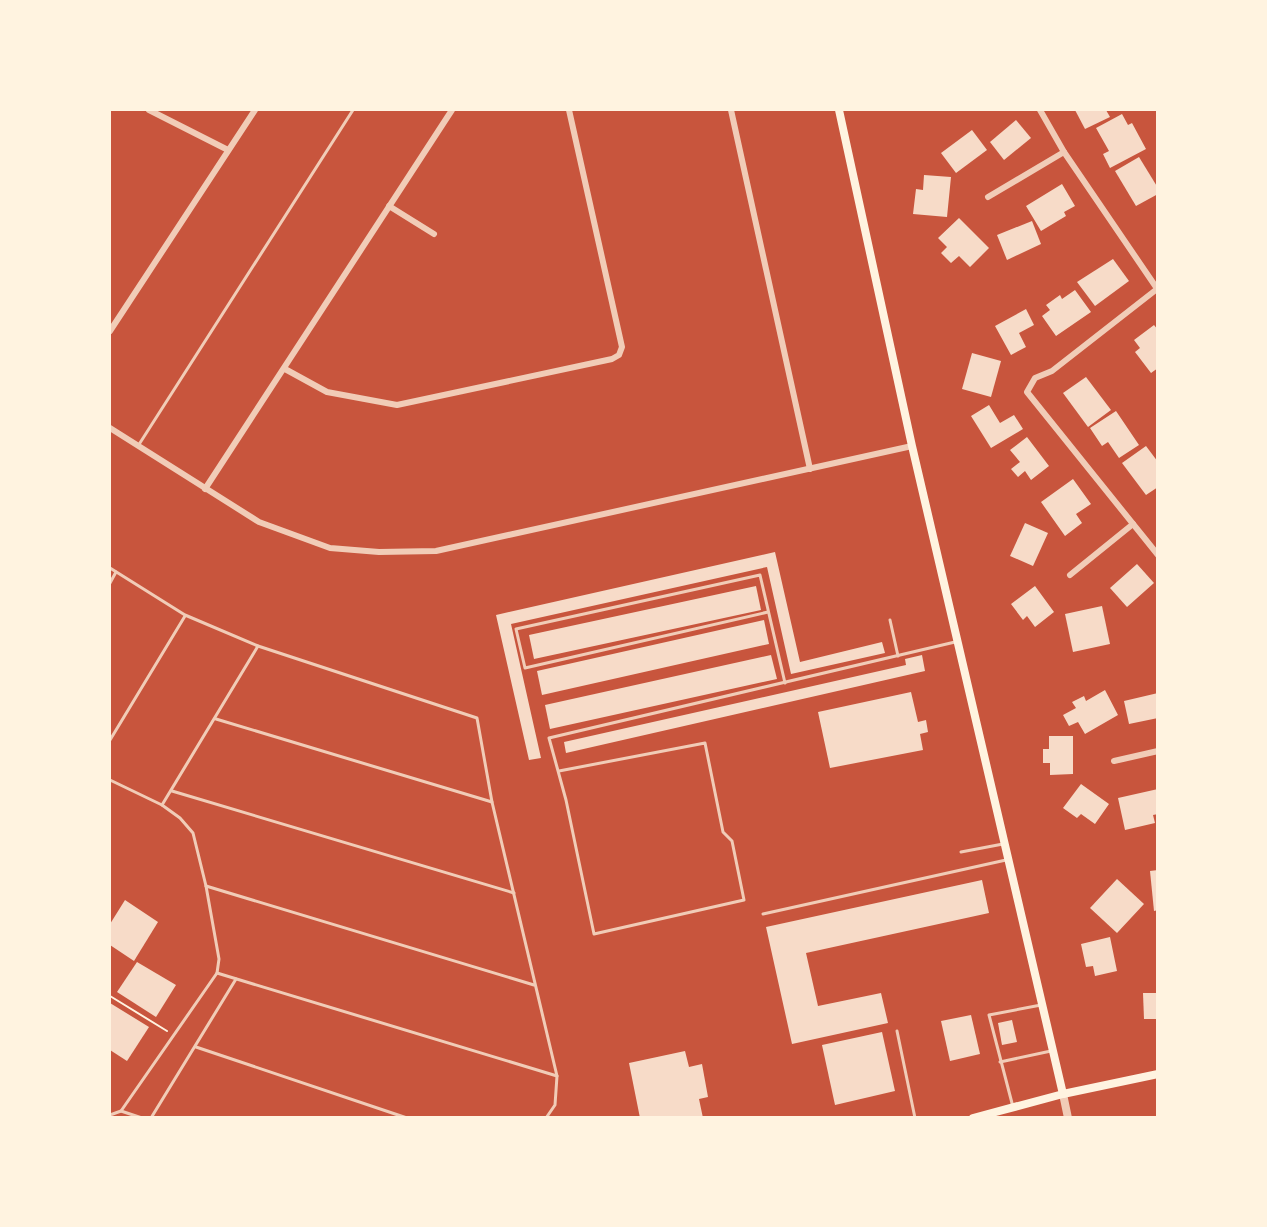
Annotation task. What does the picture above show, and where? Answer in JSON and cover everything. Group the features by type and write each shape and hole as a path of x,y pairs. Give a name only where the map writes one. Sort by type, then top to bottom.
{"main road":[{"path":"839,110 912,446 1063,1094"},
{"path":"973,1118 1063,1094 1158,1074"}],"street":[{"path":"149,110 228,150"},
{"path":"110,331 255,110"},
{"path":"205,489 452,110"},
{"path":"285,369 327,392 397,405 612,359 619,355 622,347 569,110"},
{"path":"730,110 810,469"},
{"path":"1040,110 1064,152 1157,290 1052,371 1035,378 1027,392 1158,555"},
{"path":"988,197 1064,152"},
{"path":"389,206 434,234"},
{"path":"110,428 259,522 330,548 379,552 436,551 912,446"},
{"path":"1071,574 1134,524"},
{"path":"1114,761 1158,751"},
{"path":"1063,1094 1068,1118"}],"lane":[{"path":"138,447 353,110"},
{"path":"110,567 185,615 258,646 477,718 492,802 557,1076 555,1104 546,1118"},
{"path":"110,583 116,572"},
{"path":"768,612 525,668 516,629 760,575 785,683"},
{"path":"110,740 185,615"},
{"path":"890,620 898,656"},
{"path":"559,771 705,743 723,832 732,841 744,900 594,934 559,771 549,738 957,642"},
{"path":"162,805 258,646"},
{"path":"216,719 492,802"},
{"path":"110,780 162,805 180,818 193,833 206,886 219,959 217,973 175,1035 121,1111 110,1115"},
{"path":"172,791 514,893"},
{"path":"961,852 1004,844"},
{"path":"763,914 1008,860"},
{"path":"206,886 534,985"},
{"path":"217,973 557,1076"},
{"path":"151,1118 236,979"},
{"path":"1013,1109 989,1015 1041,1005"},
{"path":"897,1030 915,1118"},
{"path":"196,1047 407,1118"},
{"path":"1000,1062 1053,1051"},
{"path":"121,1111 142,1118"}],"path":[{"path":"110,996 175,1035"}],"building":[{"path":"1075,110 1106,110 1110,117 1085,129"},
{"path":"1122,114 1128,125 1132,123 1146,149 1110,168 1103,154 1109,151 1096,128"},
{"path":"1016,120 1031,138 1004,160 990,142"},
{"path":"972,130 987,150 956,173 941,153"},
{"path":"1139,157 1158,188 1158,194 1136,206 1115,171"},
{"path":"924,175 951,177 947,217 913,214 916,189 923,190"},
{"path":"1062,184 1075,206 1064,212 1066,216 1041,231 1026,206"},
{"path":"959,218 989,248 970,267 959,256 951,263 941,253 947,247 938,238"},
{"path":"1032,221 1041,244 1007,260 997,235"},
{"path":"1113,259 1129,281 1095,306 1077,282"},
{"path":"1075,290 1091,312 1056,336 1042,316 1050,310 1046,305 1060,295 1062,299"},
{"path":"1026,309 1034,325 1019,333 1026,347 1011,355 995,326"},
{"path":"1154,325 1158,330 1158,368 1151,373 1135,352 1140,348 1134,340"},
{"path":"972,353 1001,361 991,397 962,389"},
{"path":"1086,377 1111,410 1088,427 1063,393"},
{"path":"989,405 1000,423 1014,415 1023,429 991,448 971,416"},
{"path":"1116,411 1139,445 1119,458 1108,442 1102,446 1090,428"},
{"path":"1027,437 1049,466 1031,480 1025,471 1018,477 1011,469 1020,462 1010,450"},
{"path":"1146,446 1158,462 1158,487 1146,495 1122,463"},
{"path":"1073,479 1091,504 1076,514 1082,523 1065,536 1041,502"},
{"path":"1025,523 1048,533 1033,566 1010,556"},
{"path":"775,552 800,662 882,642 885,653 791,674 767,567 511,624 541,758 529,760 496,615"},
{"path":"1137,564 1154,583 1127,607 1110,588"},
{"path":"756,586 761,610 534,659 529,635"},
{"path":"1035,586 1054,612 1035,627 1027,616 1023,620 1011,604"},
{"path":"1102,606 1110,644 1073,652 1065,614"},
{"path":"764,620 769,644 542,695 537,671"},
{"path":"771,655 777,679 550,729 545,705"},
{"path":"922,655 925,671 566,753 564,742 906,665 905,659"},
{"path":"1105,690 1118,715 1085,734 1078,722 1069,726 1063,715 1076,708 1072,702 1084,696 1086,701"},
{"path":"911,692 918,722 926,720 928,732 920,734 923,750 830,768 818,712"},
{"path":"1158,693 1158,718 1129,724 1124,701"},
{"path":"1049,736 1073,736 1073,774 1050,775 1050,763 1043,763 1043,749 1049,749"},
{"path":"1081,784 1109,804 1095,824 1081,814 1077,818 1063,808"},
{"path":"1158,789 1158,814 1153,815 1155,823 1125,830 1118,798"},
{"path":"1158,870 1158,910 1154,911 1150,871"},
{"path":"1117,879 1144,904 1117,933 1090,908"},
{"path":"982,880 989,913 806,953 818,1006 881,993 888,1023 792,1044 766,927"},
{"path":"125,900 158,922 134,961 110,945 110,924"},
{"path":"1110,937 1117,971 1095,976 1093,966 1086,967 1081,944"},
{"path":"137,962 176,985 156,1017 117,992"},
{"path":"1143,993 1158,993 1158,1019 1144,1019"},
{"path":"110,1003 149,1027 127,1061 110,1050"},
{"path":"971,1015 980,1054 950,1061 941,1021"},
{"path":"1012,1020 1017,1042 1002,1045 998,1023"},
{"path":"882,1032 895,1091 835,1105 822,1045"},
{"path":"685,1051 689,1067 702,1064 708,1097 699,1099 703,1118 640,1118 629,1063"}]}
